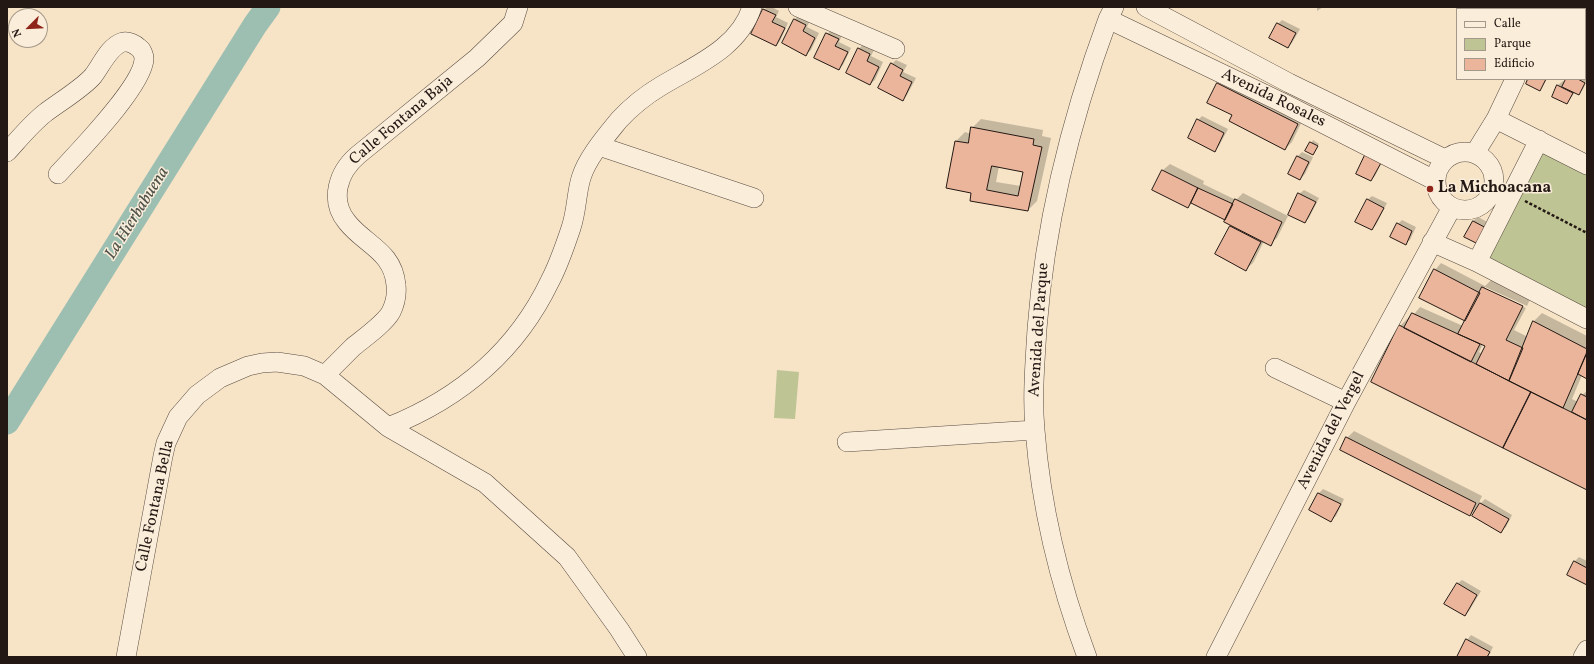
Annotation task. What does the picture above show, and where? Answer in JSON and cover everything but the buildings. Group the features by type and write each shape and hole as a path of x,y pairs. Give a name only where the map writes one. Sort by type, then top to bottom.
{"street":[{"name":"Calle Fontana Baja","path":"325,375 391,313 396,297 396,280 388,260 380,250 353,228 342,215 337,200 337,191 341,175 351,160 477,58 513,22 518,7"},
{"path":"388,427 410,418 450,396 487,368 517,335 541,299 560,261 575,213 581,176 589,160 599,146 623,116 648,94 718,52 731,41 745,23 752,7"},
{"path":"798,7 895,49"},
{"name":"Avenida Rosales","path":"1146,7 1289,83 1445,159"},
{"name":"Avenida Rosales","path":"1111,13 1436,181"},
{"name":"Avenida del Parque","path":"1087,657 1071,608 1053,542 1045,505 1035,430 1036,353 1039,304 1051,220 1069,139 1082,92 1111,13"},
{"path":"7,152 43,114 91,78 115,47 123,42 130,42 138,47 142,52 144,59 139,75 127,94 104,124 58,174"},
{"path":"1475,153 1496,119 1515,80"},
{"path":"1281,102 1289,83"},
{"path":"1496,119 1587,165"},
{"path":"1477,262 1504,196 1539,140"},
{"path":"599,146 754,198"},
{"path":"1467,151 1475,153 1484,158 1490,166 1494,174 1494,184 1504,196 1468,210 1452,207 1443,199 1438,191 1436,181 1438,169 1445,159 1452,155 1467,151"},
{"name":"Avenida del Vergel","path":"1216,657 1346,402 1452,207"},
{"path":"1432,242 1477,262 1587,319"},
{"name":"Calle Fontana Bella","path":"126,657 166,442 178,417 197,395 208,385 220,378 248,366 277,362 292,363 304,366 325,375 388,427 485,483 567,557 619,629 637,657"},
{"path":"1274,368 1346,402"},
{"path":"847,442 1035,430"},
{"path":"1583,657 1587,650"}],"path":[{"path":"1504,196 1587,233"}],"green space":[{"path":"1544,145 1587,167 1587,317 1484,265"},
{"path":"777,370 799,372 795,419 774,418"}],"waterway":[{"name":"La Hierbabuena","path":"7,422 255,25 268,7"}],"place":[{"name":"La Michoacana","path":"1430,189"}]}
